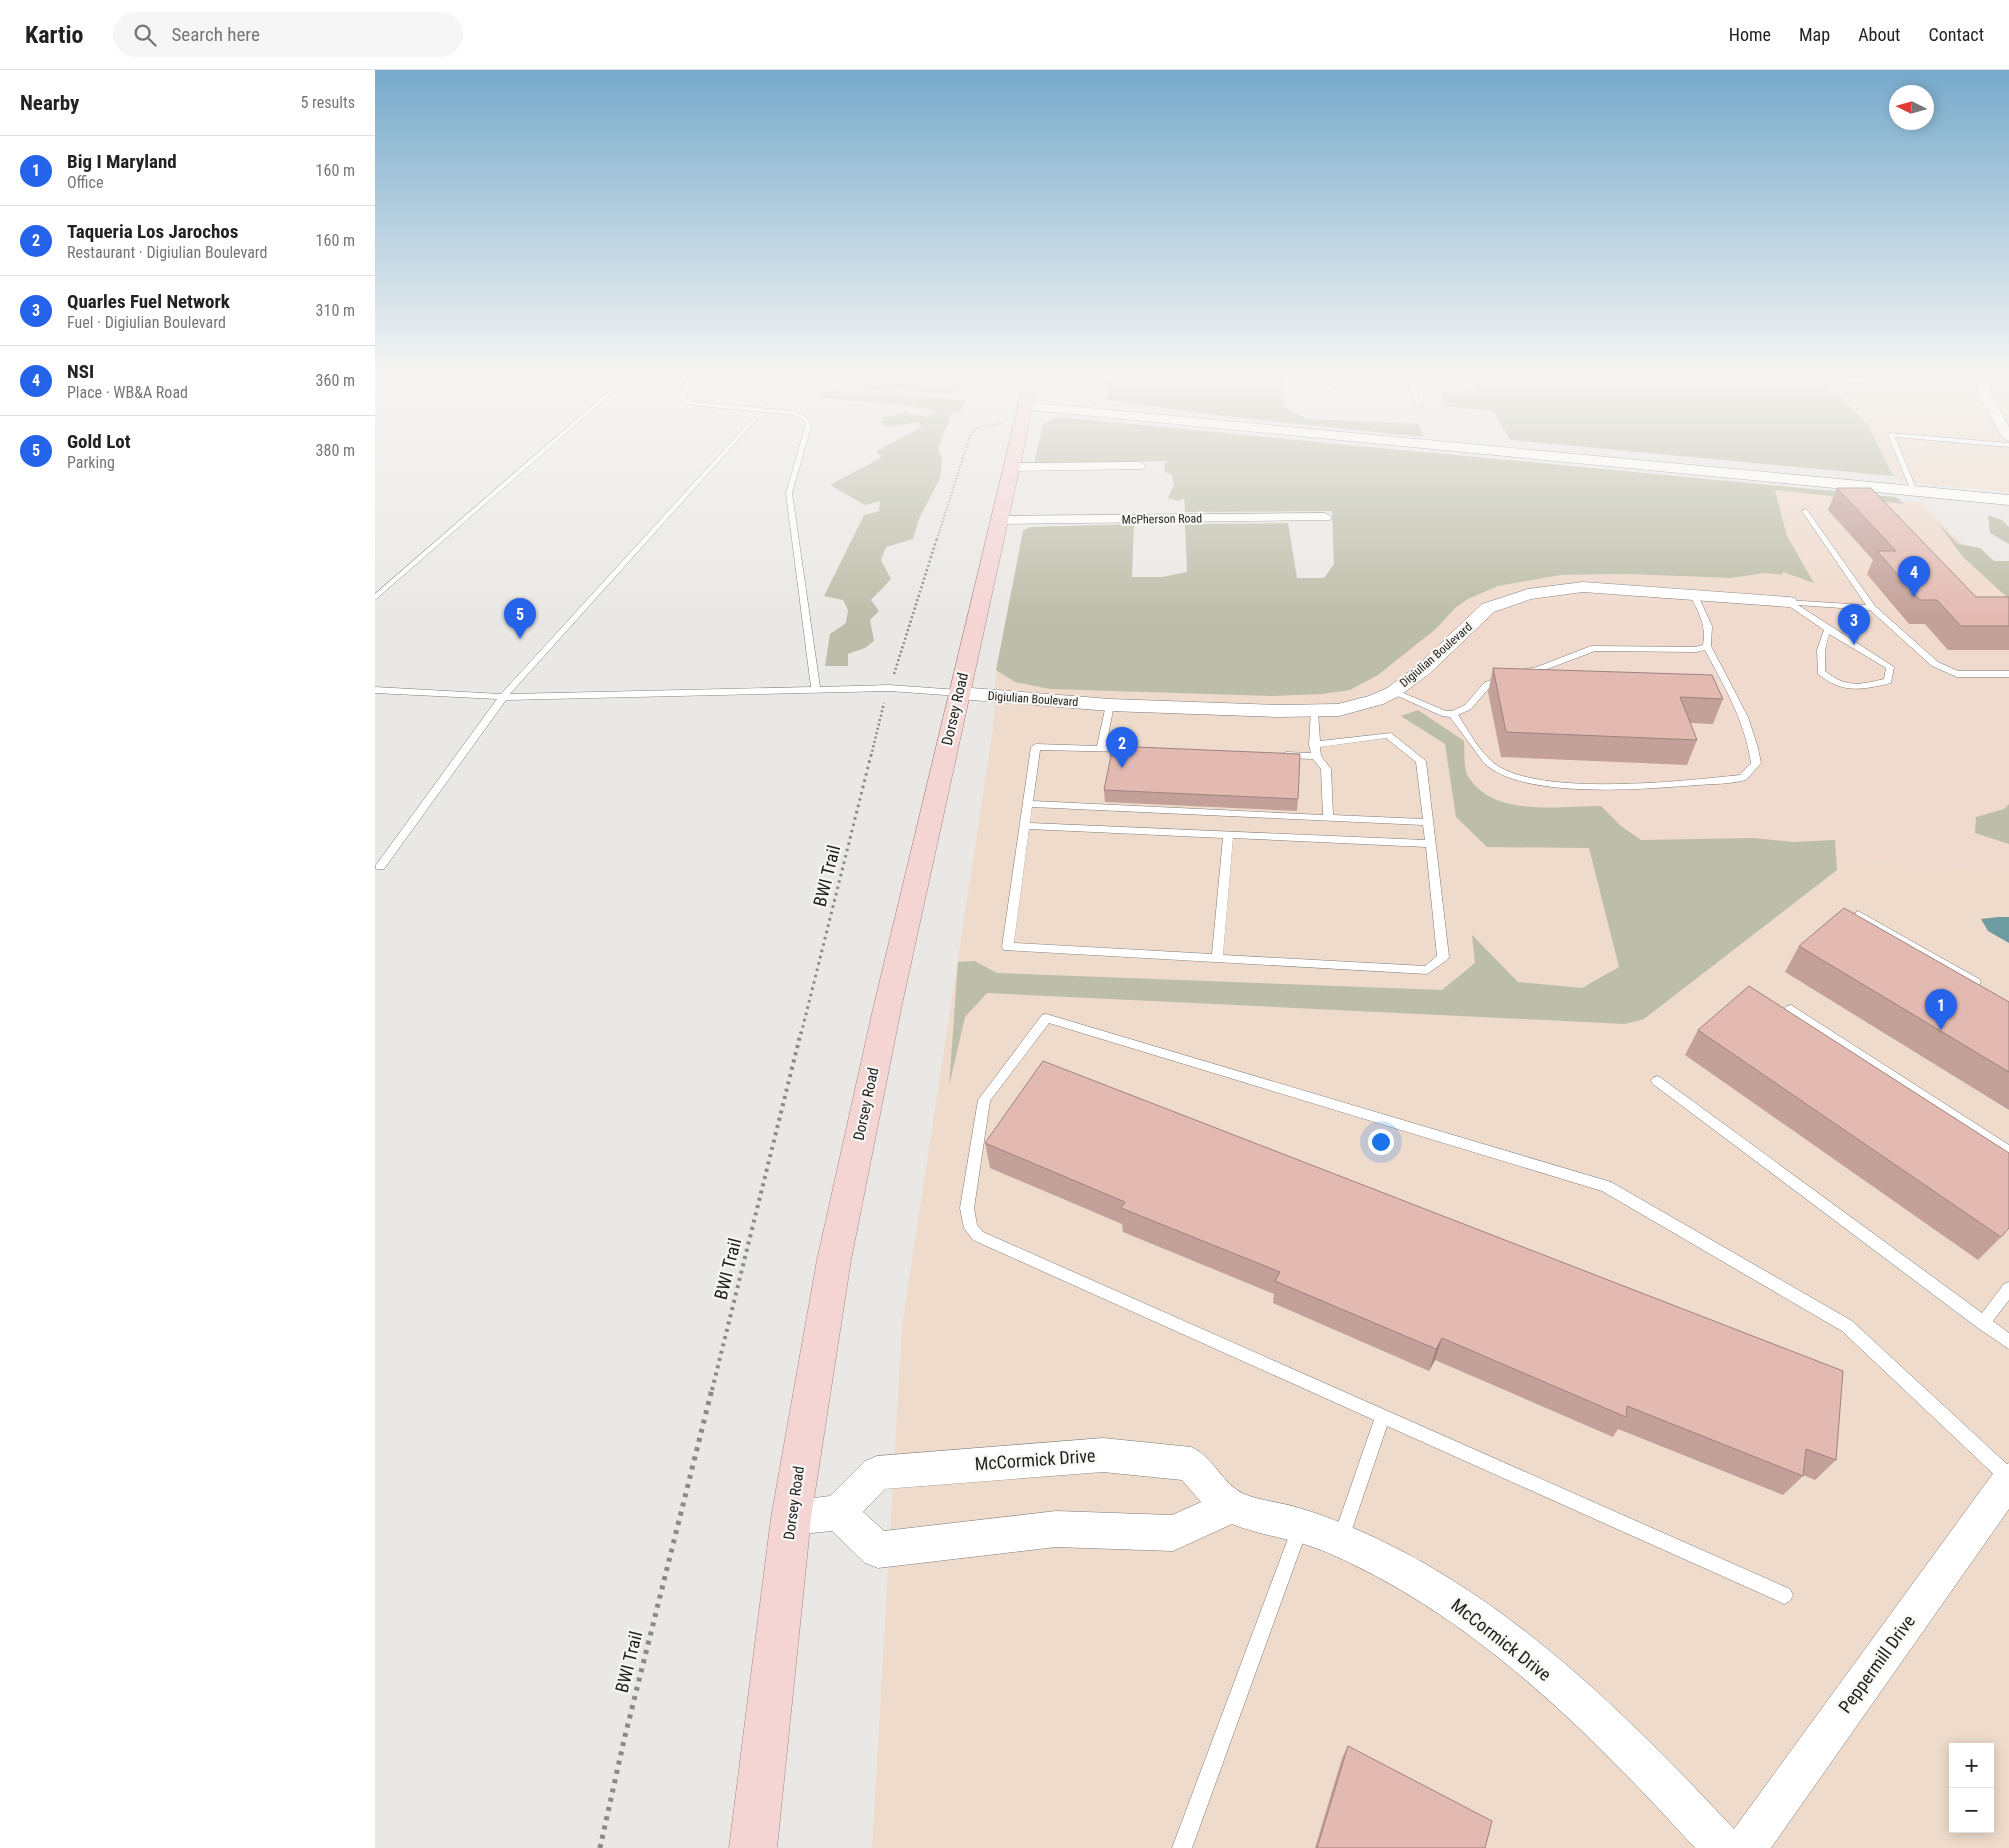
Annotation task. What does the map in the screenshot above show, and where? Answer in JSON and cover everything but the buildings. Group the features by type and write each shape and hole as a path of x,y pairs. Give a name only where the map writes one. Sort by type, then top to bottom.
{"main road":[{"name":"Dorsey Road","path":"753,1848 791,1518 814,1376 855,1159 1014,453"}],"street":[{"path":"1516,453 2009,500"},
{"path":"1010,468 1138,466"},
{"name":"McPherson Road","path":"998,520 1325,517"},
{"name":"Digiulian Boulevard","path":"959,693 1110,705 1314,712 1357,706 1393,692 1423,670 1488,608 1528,594 1583,587 1789,602"},
{"name":"McCormick Drive","path":"838,1513 877,1473 1103,1455 1191,1464 1231,1506 1341,1539 1385,1561 1465,1610 1509,1643 1606,1728 1674,1795 1723,1848"},
{"name":"Peppermill Drive","path":"1746,1848 2009,1479"},
{"path":"791,1518 838,1513 877,1550 1056,1529 1173,1533 1231,1506"}],"lane":[{"path":"375,598 542,453"},
{"path":"380,868 503,697 724,453"},
{"path":"800,453 789,492 816,690"},
{"path":"1898,453 1914,491"},
{"path":"1805,511 1872,608 1935,664 1957,674 2009,674"},
{"path":"1453,714 1492,766 1517,778 1539,783 1620,786 1743,778 1757,764 1755,746 1707,646 1710,636 1708,624 1694,595"},
{"path":"1789,602 1872,608"},
{"path":"1789,602 1828,629 1890,666 1888,681 1852,689 1833,683 1821,672 1819,662 1820,644 1828,629"},
{"path":"1393,692 1445,714 1453,714 1468,707 1487,685 1594,648 1696,650 1707,646"},
{"path":"375,690 503,697 889,688 959,693"},
{"path":"1101,749 1110,705"},
{"path":"1314,712 1315,751 1326,770 1333,818 1339,840"},
{"path":"1140,750 1036,747 1008,947 1427,970 1443,957 1421,761 1388,735 1315,751 1277,755"},
{"path":"1028,804 1428,822"},
{"path":"1025,826 1430,844"},
{"path":"1217,959 1228,835"},
{"path":"1858,915 1984,987"},
{"path":"1791,1009 2009,1152"},
{"path":"1784,1595 978,1236 971,1228 967,1208 985,1100 1046,1018 1606,1186 1847,1326 2009,1479"},
{"path":"1657,1081 2009,1342"},
{"path":"1983,1323 2009,1289"},
{"path":"1341,1539 1383,1416"},
{"path":"1182,1848 1300,1526"}],"path":[{"path":"891,680 965,453"},
{"name":"BWI Trail","path":"600,1848 624,1740 886,697"}],"shaded area":[{"path":"1871,453 2009,453 2009,492 1899,481"},
{"path":"1774,487 1921,503 2009,589 2009,869 1466,842 1452,753 1400,713 1347,685 1462,601 1498,586 1561,575 1625,574 1731,578 1765,573 1782,575 1789,544"},
{"path":"996,670 1015,682 1347,685 1400,713 1452,753 1466,842 2009,869 2009,1848 872,1848 902,1326 993,729"}],"green space":[{"path":"878,453 940,453 942,459 940,478 919,519 913,539 886,547 881,560 891,579 871,600 879,611 870,620 874,641 865,648 848,654 848,666 825,666 830,634 846,623 848,610 843,600 824,596 864,515 879,511 880,501 865,505 830,485 881,458"},
{"path":"1036,453 1434,453 1896,497 1904,504 1775,490 1787,536 1814,583 1783,572 1782,575 1765,573 1731,578 1625,574 1561,575 1498,586 1468,599 1455,608 1437,628 1378,675 1350,690 1322,694 1272,696 1050,689 1015,682 996,670 1023,531 1030,527 1134,524 1132,577 1162,577 1187,572 1185,524 1288,523 1297,578 1324,578 1334,564 1332,511 1185,512 1184,498 1179,501 1168,498 1174,484 1172,475 1164,471 1165,463 1169,461 1034,463"},
{"path":"1648,453 1882,453 1893,476"},
{"path":"1988,515 2002,520 2009,527 2009,544 1990,533"},
{"path":"1937,522 1958,544 1980,548 1994,561 2009,561 2009,599 1963,557"},
{"path":"1418,710 1464,741 1466,773 1479,789 1493,798 1510,804 1528,807 1601,806 1621,826 1641,840 1754,838 1793,842 1835,840 1837,870 1644,1019 1625,1024 987,993 965,1017 949,1086 958,962 975,961 997,973 1442,990 1475,963 1472,935 1518,982 1582,988 1619,967 1589,848 1487,847 1456,817 1445,744 1401,716"},
{"path":"2009,804 2009,844 1975,833 1976,817 2004,809"}],"water":[{"path":"2009,917 2009,943 1988,931 1981,919"}],"place":[{"name":"NSI","path":"1914,597"},
{"name":"Gold Lot","path":"520,639"},
{"name":"Quarles Fuel Network","path":"1854,645"},
{"name":"Taqueria Los Jarochos","path":"1122,768"},
{"name":"Big I Maryland","path":"1941,1030"}]}
